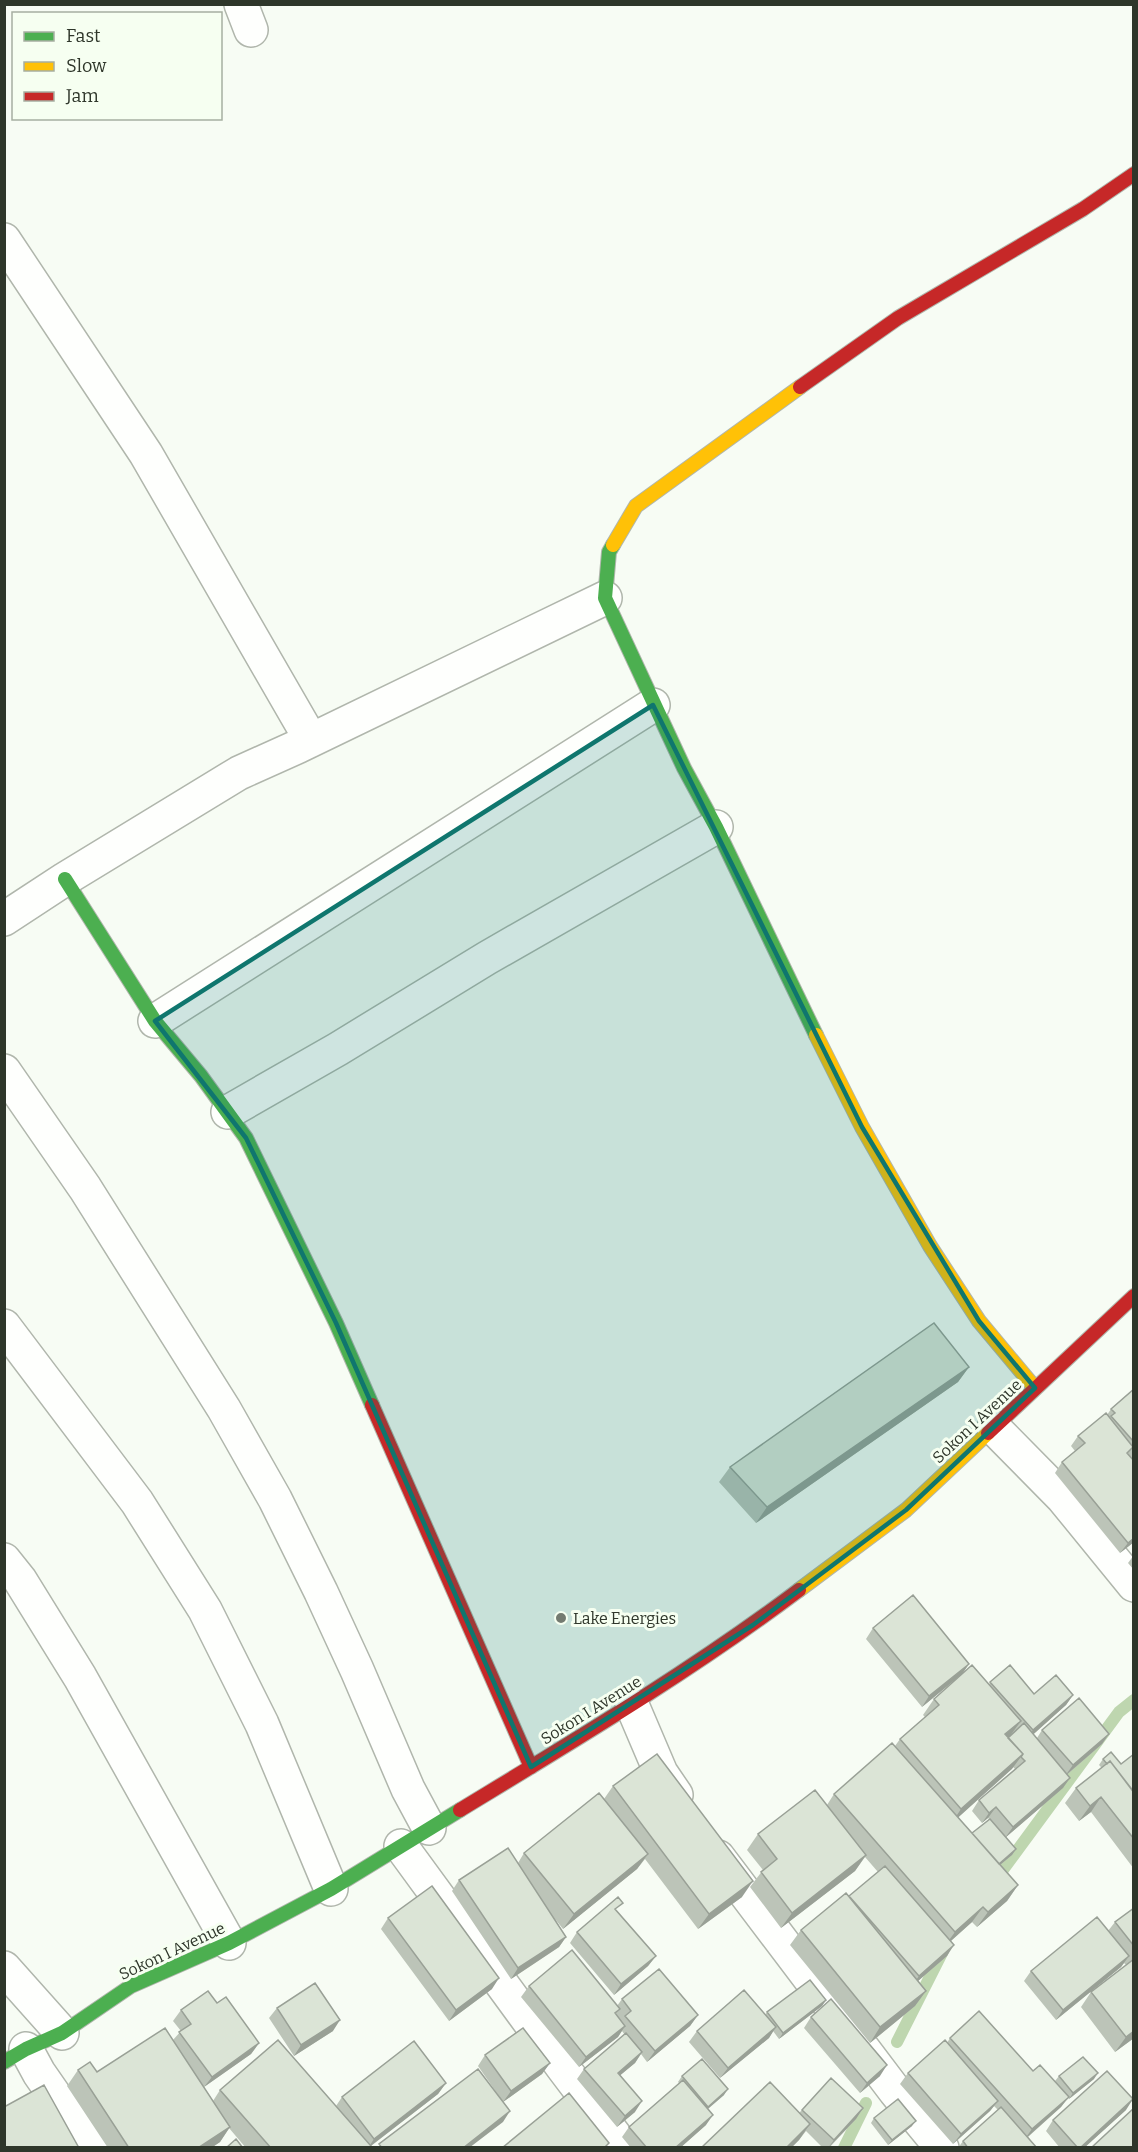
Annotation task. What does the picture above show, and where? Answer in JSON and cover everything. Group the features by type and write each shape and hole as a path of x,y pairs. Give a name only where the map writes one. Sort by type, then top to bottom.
{"street":[{"path":"1035,1388 979,1321 924,1237 862,1127 805,1014 716,827 653,705 605,598 609,552 636,506 733,434 898,318 1083,209 1134,174"},
{"path":"4,240 146,454 311,740"},
{"path":"4,919 239,773 605,598"},
{"path":"155,1021 653,705"},
{"path":"228,1112 338,1049 487,958 716,827"},
{"path":"65,879 155,1021 201,1076 246,1138 336,1323 531,1767"},
{"path":"4,1071 85,1188 224,1409 269,1489 321,1592 408,1790 429,1828"},
{"name":"Sokon I Avenue","path":"15,2056 62,2033 130,1986 229,1943 331,1889 632,1705 753,1625 906,1510 1134,1296"},
{"path":"4,1326 137,1502 205,1611 262,1724 331,1889"},
{"path":"994,1428 1063,1498 1134,1585"},
{"path":"4,1560 20,1580 80,1677 229,1943"},
{"path":"632,1705 661,1773 697,1826 895,2091 942,2148"},
{"path":"401,1846 624,2148"},
{"path":"4,1968 62,2033"},
{"path":"15,2056 39,2073 91,2148"}],"highlighted area":[{"path":"653,705 862,1127 979,1321 1035,1388 906,1510 753,1625 531,1767 336,1323 246,1138 155,1021"}],"building":[{"path":"934,1323 969,1367 767,1507 730,1467"},
{"path":"1134,1389 1134,1442 1111,1416 1115,1413 1111,1409"},
{"path":"1106,1413 1133,1447 1127,1453 1134,1461 1134,1538 1128,1543 1062,1462 1085,1443 1078,1436"},
{"path":"913,1595 969,1664 929,1696 873,1628"},
{"path":"972,1665 1021,1721 1005,1734 1023,1754 961,1809 900,1739 939,1705 934,1699"},
{"path":"1010,1665 1034,1694 1056,1675 1073,1695 1033,1730 990,1682"},
{"path":"1079,1698 1109,1734 1073,1765 1042,1730"},
{"path":"1024,1723 1070,1778 1013,1827 996,1807 989,1813 979,1800 1025,1761 1021,1757 1023,1754 1008,1738"},
{"path":"892,1743 1018,1885 988,1912 983,1907 955,1932 834,1794"},
{"path":"1111,1752 1121,1764 1134,1754 1134,1788 1132,1790 1110,1761 1107,1764 1103,1759"},
{"path":"657,1754 753,1881 709,1914 613,1786"},
{"path":"1110,1761 1134,1792 1134,1839 1101,1797 1090,1806 1076,1788"},
{"path":"815,1790 866,1855 792,1913 761,1872 777,1859 758,1834"},
{"path":"599,1793 648,1854 574,1914 524,1853"},
{"path":"990,1819 1016,1849 999,1864 972,1833"},
{"path":"508,1848 566,1937 518,1968 459,1880"},
{"path":"885,1866 954,1945 919,1976 849,1896"},
{"path":"432,1886 499,1978 456,2010 388,1918"},
{"path":"846,1893 926,1991 880,2027 801,1930"},
{"path":"618,1897 623,1903 615,1909 656,1956 621,1984 577,1932"},
{"path":"1134,1908 1134,1946 1115,1922"},
{"path":"1097,1917 1129,1956 1063,2010 1031,1971"},
{"path":"572,1950 620,2009 615,2013 625,2026 586,2057 529,1986"},
{"path":"1134,1959 1134,2031 1126,2037 1091,1992"},
{"path":"659,1969 698,2015 655,2051 625,2016 631,2011 622,1999"},
{"path":"810,1980 826,2000 783,2033 767,2012"},
{"path":"315,1983 340,2020 301,2045 277,2008"},
{"path":"744,1990 776,2027 728,2068 697,2031"},
{"path":"208,1991 217,2003 226,1997 259,2043 212,2077 179,2032 191,2024 181,2010"},
{"path":"831,1999 887,2065 867,2083 811,2017"},
{"path":"979,2011 1033,2071 1040,2065 1069,2097 1032,2129 950,2038"},
{"path":"165,2028 230,2127 198,2148 129,2148 78,2070 90,2062 97,2072"},
{"path":"523,2028 550,2063 511,2091 485,2055"},
{"path":"626,2033 642,2052 618,2073 642,2101 625,2116 584,2069"},
{"path":"278,2040 371,2146 370,2148 271,2148 220,2090"},
{"path":"945,2040 998,2101 961,2134 908,2073"},
{"path":"414,2041 446,2083 374,2139 342,2097"},
{"path":"1083,2057 1098,2073 1073,2093 1059,2076"},
{"path":"702,2059 728,2089 708,2107 682,2076"},
{"path":"478,2069 510,2111 463,2148 382,2148 379,2144"},
{"path":"1107,2071 1133,2099 1078,2148 1053,2120"},
{"path":"831,2078 863,2108 834,2140 802,2110"},
{"path":"683,2080 713,2115 675,2148 647,2148 629,2127"},
{"path":"770,2082 810,2124 786,2148 701,2148"},
{"path":"44,2085 79,2148 4,2148 4,2107"},
{"path":"569,2093 609,2143 604,2148 502,2148"},
{"path":"898,2099 916,2121 892,2140 874,2118"},
{"path":"1001,2107 1037,2148 968,2148 963,2141"},
{"path":"1134,2108 1134,2148 1091,2148"},
{"path":"236,2139 243,2148 226,2148"}],"waterway":[{"path":"994,1882 1119,1712 1134,1700"},
{"path":"897,2042 943,1951"},
{"path":"844,2148 866,2103"}],"traffic: fast":[{"path":"613,545 609,552 605,598 684,768 716,827 816,1035"},
{"path":"65,879 155,1021 201,1076 246,1138 336,1323 372,1405"},
{"path":"4,2062 62,2033 131,1986 229,1943 331,1889 460,1810"}],"traffic: slow":[{"path":"613,545 636,506 800,387"},
{"path":"816,1035 862,1127 930,1246 979,1321 1035,1388"},
{"path":"799,1590 906,1510 988,1433"}],"traffic: jam":[{"path":"800,387 898,318 1083,209 1134,174"},
{"path":"988,1433 1134,1296"},
{"path":"372,1405 531,1767"},
{"path":"460,1810 675,1677 799,1590"}],"place":[{"name":"Lake Energies","path":"561,1618"}]}
